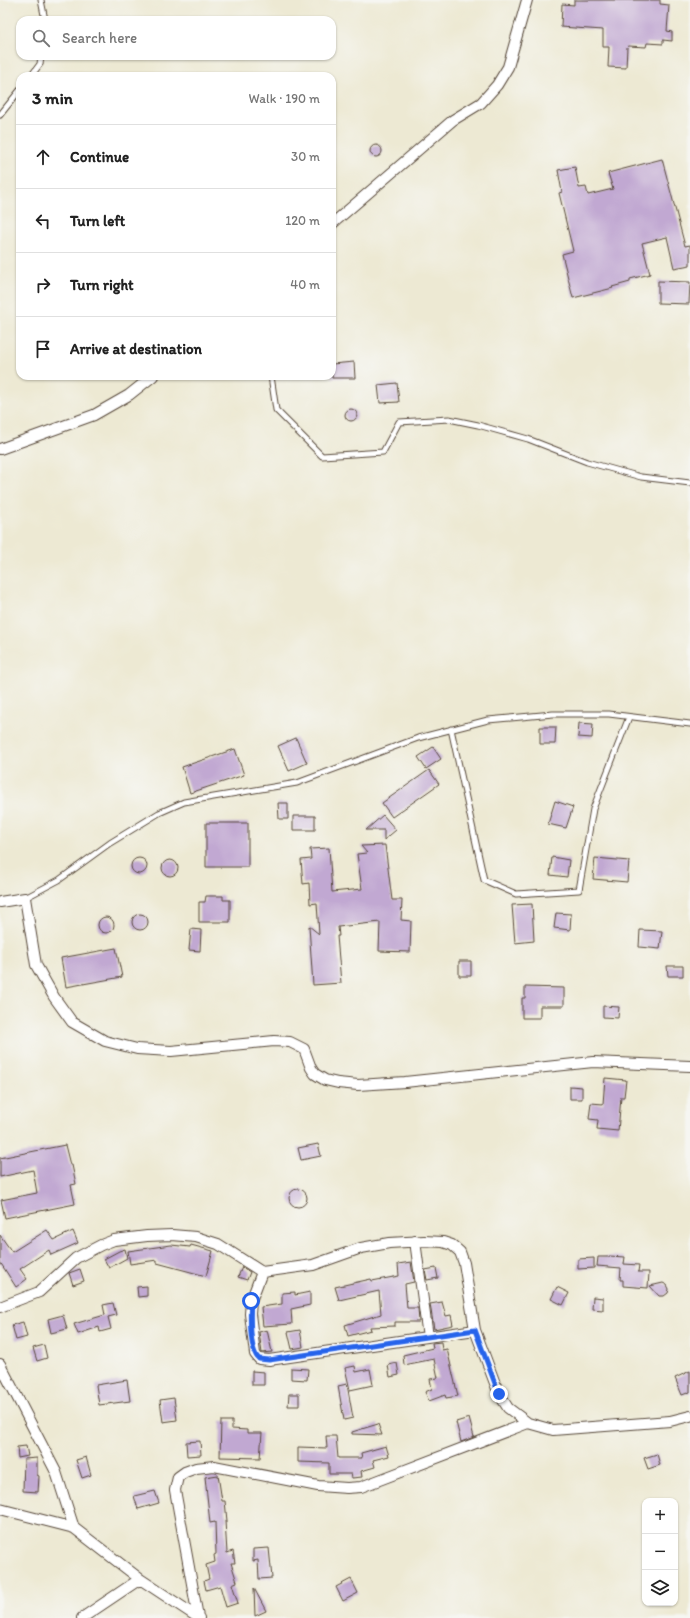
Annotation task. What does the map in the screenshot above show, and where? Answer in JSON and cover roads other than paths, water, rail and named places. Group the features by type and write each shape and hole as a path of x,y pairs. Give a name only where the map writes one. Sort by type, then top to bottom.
{"street":[{"path":"336,221 453,120 481,103 497,85 508,67 527,0"},
{"path":"0,449 94,415 129,395 148,380"},
{"path":"0,902 25,898 36,965 54,997 72,1022 105,1041 137,1049 171,1050 274,1041 290,1042 304,1049 311,1068 315,1074 325,1080 358,1085 593,1062 690,1066"},
{"path":"0,1307 39,1292 76,1258 114,1240 172,1235 196,1237 218,1244 262,1272 313,1265 361,1248 389,1243 415,1241 443,1242 452,1245 460,1252 464,1263 475,1330 499,1394 508,1408 528,1423 553,1430 670,1421 690,1416"},
{"path":"415,1241 428,1336"},
{"path":"262,1272 251,1301 250,1314 255,1354 259,1359 269,1360 475,1330"},
{"path":"0,1364 56,1472 74,1528"},
{"path":"199,1617 175,1490 178,1477 185,1472 196,1468 214,1466 318,1486 347,1488 361,1487 528,1423"},
{"path":"0,1509 74,1528 140,1578 199,1617"},
{"path":"82,1618 140,1578"}],"lane":[{"path":"41,0 44,16"},
{"path":"34,72 40,64 40,60"},
{"path":"0,115 16,95"},
{"path":"272,380 276,410 322,456 383,452 399,422 449,419 478,425 528,439 586,462 641,477 690,483"},
{"path":"25,898 48,887 110,843 158,813 184,802 297,783 418,738 451,729 488,720 553,714 610,714 690,724"},
{"path":"451,729 484,880 516,894 579,890 593,809 629,716"}]}
